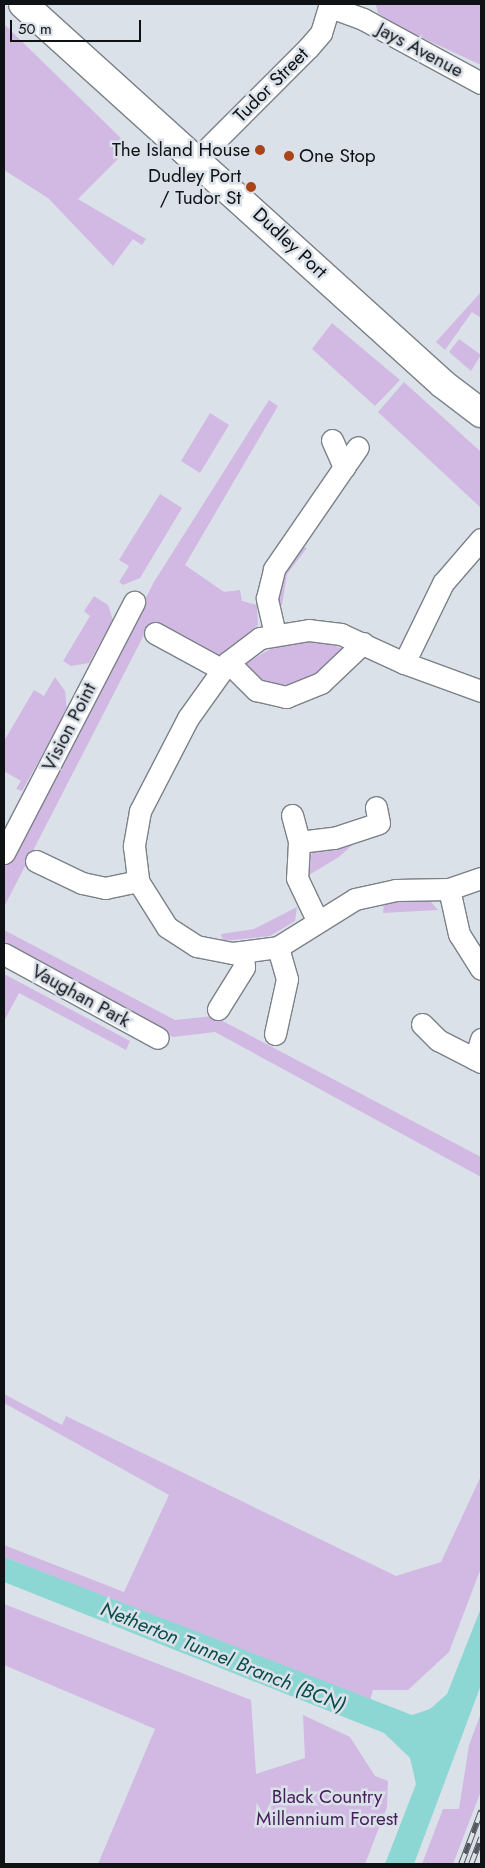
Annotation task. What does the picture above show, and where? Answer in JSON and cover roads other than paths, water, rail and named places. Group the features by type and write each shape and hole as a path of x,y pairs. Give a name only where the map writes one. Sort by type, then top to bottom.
{"highway":[{"name":"Dudley Port","path":"24,4 198,158 443,384 481,426"},
{"name":"Dudley Port","path":"443,384 481,413"}],"street":[{"name":"Tudor Street","path":"198,158 308,48 341,6"},
{"name":"Jays Avenue","path":"341,6 481,83"},
{"path":"332,440 344,467"},
{"path":"275,634 268,598 274,569 358,447"},
{"path":"404,663 443,583 481,539"},
{"name":"Vision Point","path":"4,852 134,602"},
{"path":"481,691 404,663 363,643 325,631 275,634 260,638 225,666 188,718 140,811 134,846 138,881 155,914 180,938 214,951 244,952 278,947 317,920 374,893 449,889 481,878"},
{"path":"155,633 225,666 256,690 286,697 321,683 363,643"},
{"path":"299,842 334,838 379,823 376,807"},
{"path":"292,815 299,842 297,878 303,899 317,920"},
{"path":"36,861 82,882 105,888 138,881"},
{"path":"449,889 459,934 481,969"},
{"path":"275,1034 288,979 278,947"},
{"path":"218,1009 244,967 244,952"},
{"name":"Vaughan Park","path":"4,954 158,1038"},
{"path":"422,1024 438,1040 478,1060 481,1039"}],"water":[{"name":"Netherton Tunnel Branch (BCN)","path":"4,1557 412,1715 430,1709 447,1694 481,1608 481,1685 414,1864 385,1864 416,1784 410,1758 384,1733 4,1582"}],"railway":[{"path":"461,1864 481,1811"},
{"path":"471,1864 481,1838"}],"place":[{"name":"The Island House","path":"260,150"},
{"name":"One Stop","path":"289,156"},
{"name":"Dudley Port / Tudor St","path":"251,187"}],"park label":[{"name":"Black Country Millennium Forest","path":"327,1808"}]}
